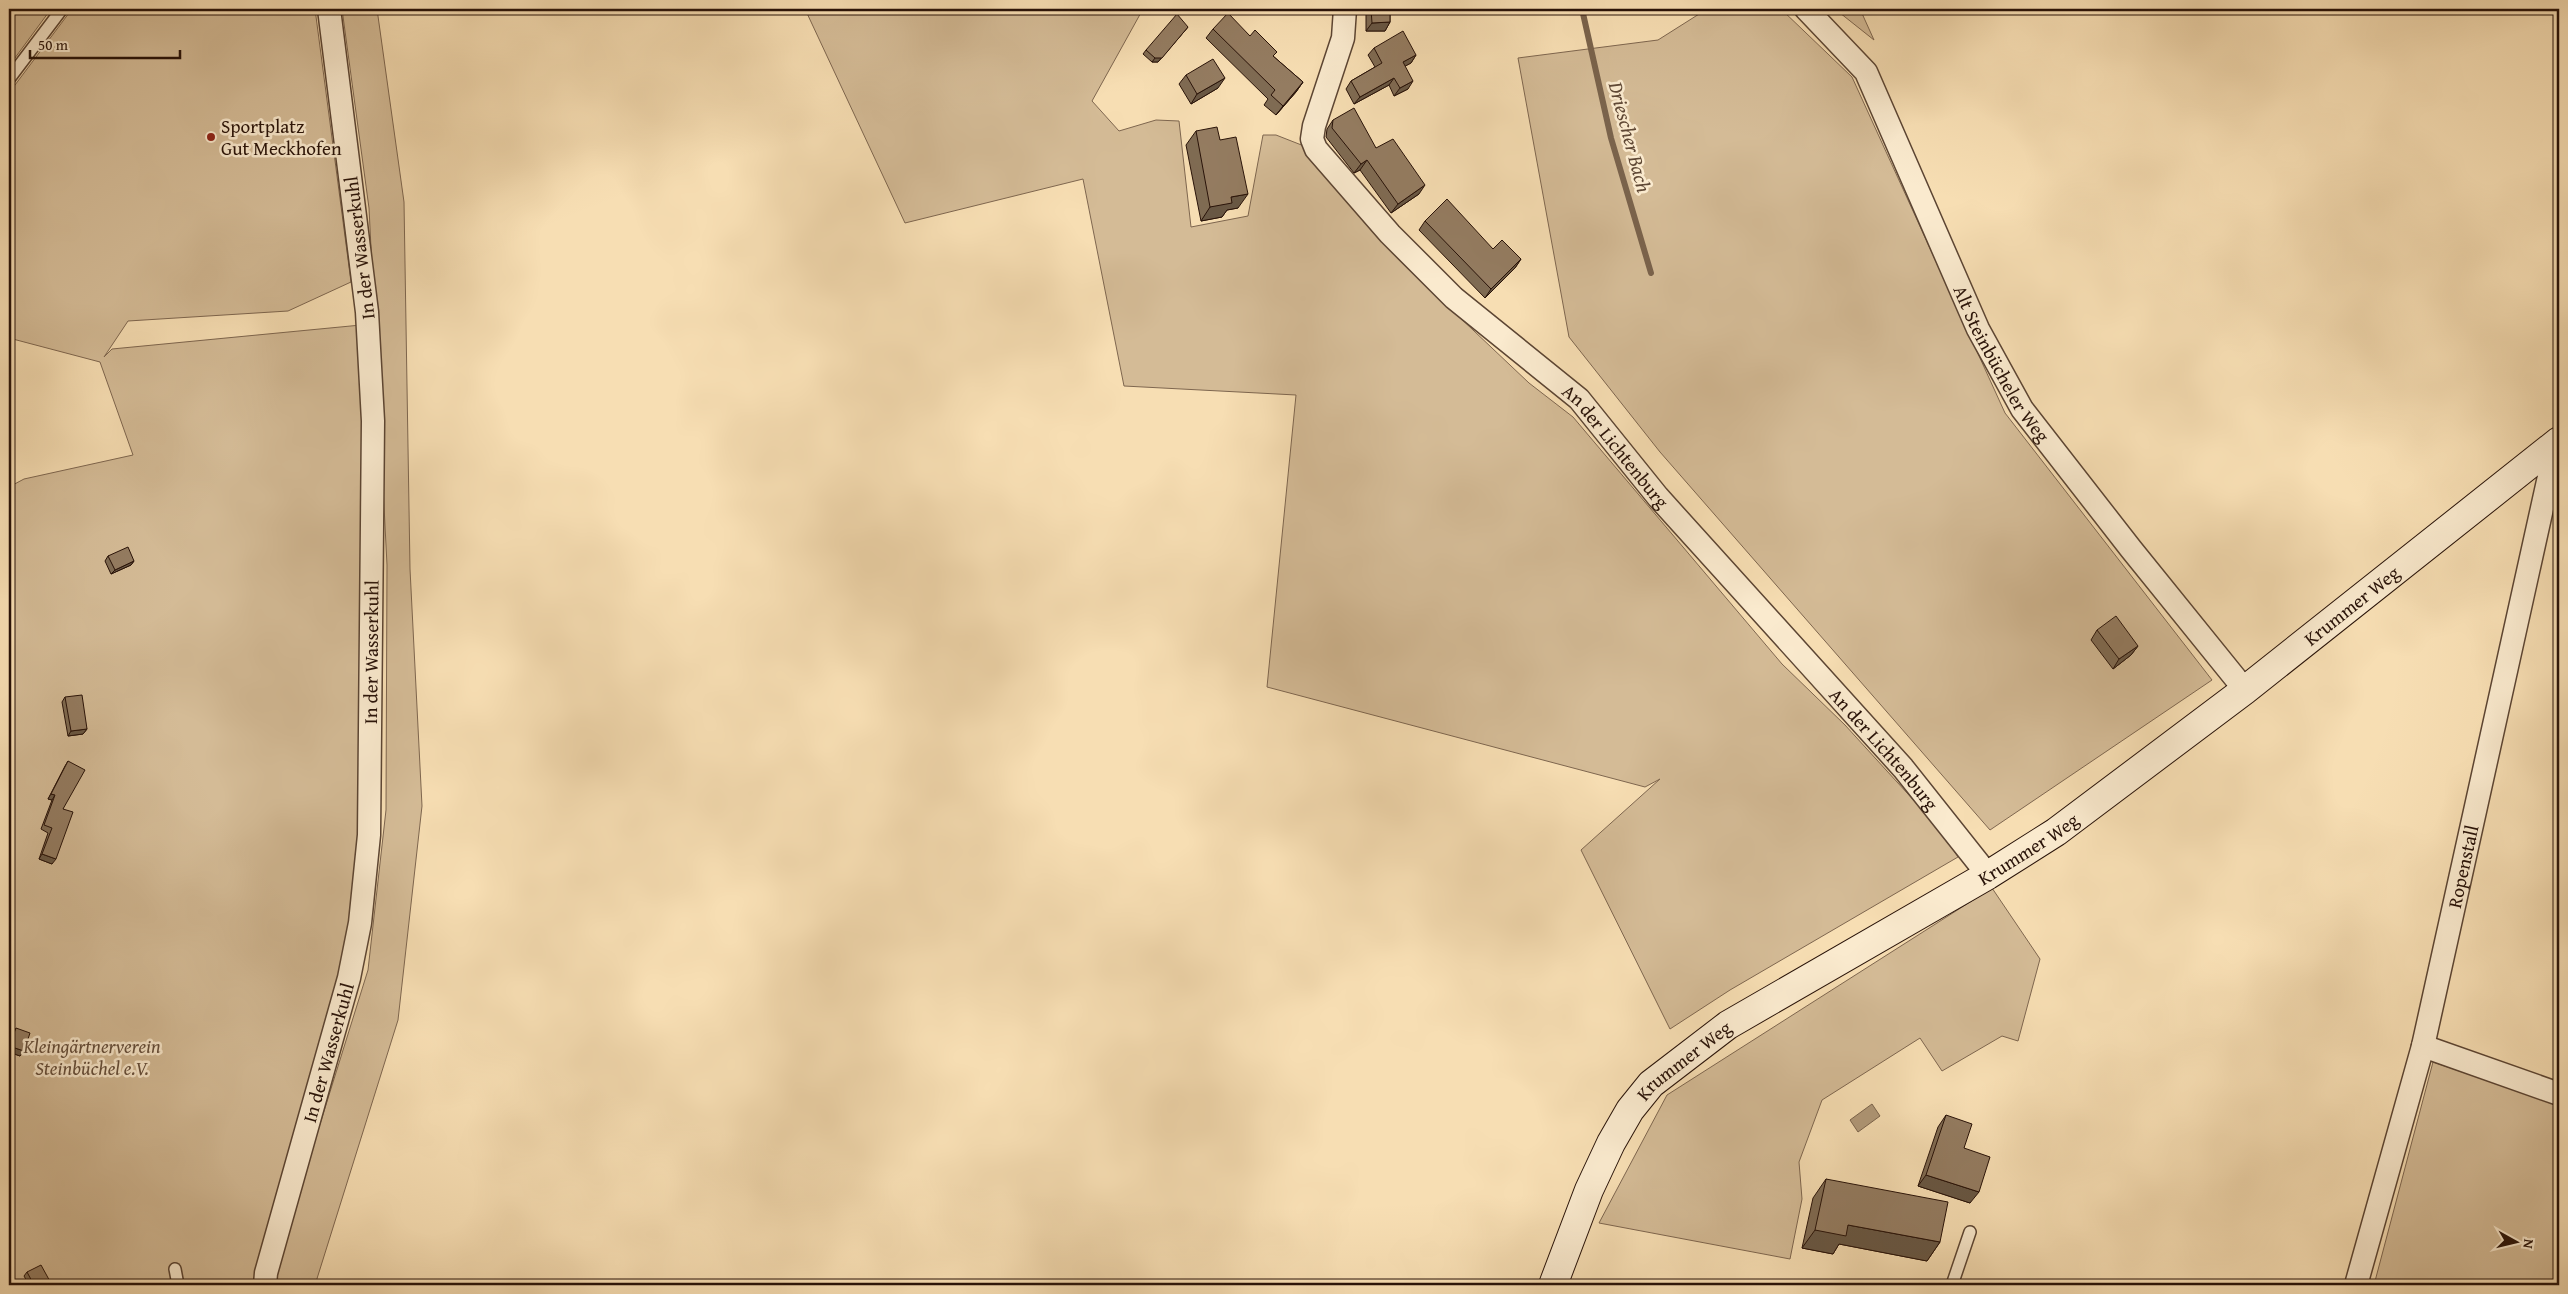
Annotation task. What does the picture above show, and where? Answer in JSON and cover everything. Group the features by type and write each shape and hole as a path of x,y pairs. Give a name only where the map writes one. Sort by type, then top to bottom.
{"main road":[{"name":"Krummer Weg","path":"1553,1285 1589,1190 1611,1143 1630,1110 1651,1084 1728,1025 1988,875 2056,832 2245,690 2558,443"}],"street":[{"name":"In der Wasserkuhl","path":"265,1285 266,1273 349,978 360,923 369,835 373,421 367,312 329,9"},
{"name":"An der Lichtenburg","path":"1345,9 1343,38 1314,126 1312,139 1316,149 1390,234 1454,298 1579,400 1658,497 1904,768 1988,875"},
{"name":"Alt Steinbücheler Weg","path":"1806,9 1866,72 1978,329 2022,409 2131,549 2245,690"},
{"name":"Ropenstall","path":"2356,1285 2423,1046 2558,443"},
{"path":"2423,1046 2559,1094"}],"lane":[{"path":"9,79 62,9"},
{"path":"1952,1285 1970,1232"},
{"path":"174,1270 178,1285"}],"green space":[{"path":"9,9 51,9 9,66"},
{"name":"Kleingärtnerverein Steinbüchel e.V.","path":"72,9 315,9 351,282 288,311 128,321 104,357 112,349 361,325 364,510 359,847 339,992 257,1285 9,1285 9,487 24,479 133,455 100,362 9,338 9,93"},
{"path":"342,9 377,9 404,202 410,569 422,806 398,1020 315,1285 273,1285 286,1233 368,970 386,810 387,565 369,208"},
{"path":"805,9 1143,9 1092,101 1119,131 1156,120 1179,121 1191,227 1248,216 1263,135 1276,135 1304,146 1400,261 1529,383 1573,417 1782,664 1845,725 1939,828 1958,857 1730,990 1670,1029 1581,850 1660,779 1645,787 1267,687 1296,395 1124,386 1083,179 905,223"},
{"path":"1707,9 1781,9 1852,77 2005,413 2212,680 1990,830 1660,452 1569,337 1518,58 1658,40"},
{"path":"1835,9 1860,9 1874,40"},
{"path":"1992,888 2040,959 2018,1041 2002,1036 1942,1071 1920,1038 1822,1100 1799,1162 1802,1199 1790,1259 1599,1223 1667,1095"},
{"path":"2433,1062 2559,1105 2559,1285 2374,1285"}],"shaded area":[{"path":"1872,1104 1880,1116 1858,1132 1850,1120"}],"building":[{"path":"1371,9 1390,9 1390,22 1372,23"},
{"path":"1228,13 1250,36 1255,30 1277,52 1273,56 1303,82 1283,106 1271,95 1275,90 1213,29"},
{"path":"1177,14 1188,27 1162,58 1155,58 1146,50"},
{"path":"1403,31 1416,55 1403,62 1413,81 1400,88 1394,78 1360,97 1351,81 1382,63 1374,48"},
{"path":"1213,59 1225,78 1197,94 1186,75"},
{"path":"1354,108 1376,148 1393,139 1425,185 1398,204 1367,160 1361,164 1332,128 1333,120"},
{"path":"1217,127 1220,140 1236,137 1248,194 1231,197 1232,203 1210,207 1196,131"},
{"path":"1447,199 1493,249 1502,240 1521,259 1491,289 1425,221"},
{"path":"128,547 134,561 115,570 108,556"},
{"path":"2116,616 2138,646 2119,659 2097,630"},
{"path":"82,695 87,729 71,731 65,697"},
{"path":"68,761 85,770 63,809 73,812 56,859 42,854 52,828 44,825 55,795 51,794"},
{"path":"16,1028 30,1033 24,1051 9,1046"},
{"path":"1946,1115 1972,1124 1964,1148 1990,1157 1979,1192 1926,1175"},
{"path":"1826,1179 1948,1202 1940,1242 1848,1225 1846,1236 1815,1230"},
{"path":"41,1265 52,1285 34,1285 27,1272"}],"waterway":[{"name":"Driescher Bach","path":"1582,9 1611,138 1651,273"}],"place":[{"name":"Sportplatz Gut Meckhofen","path":"211,137"}]}
